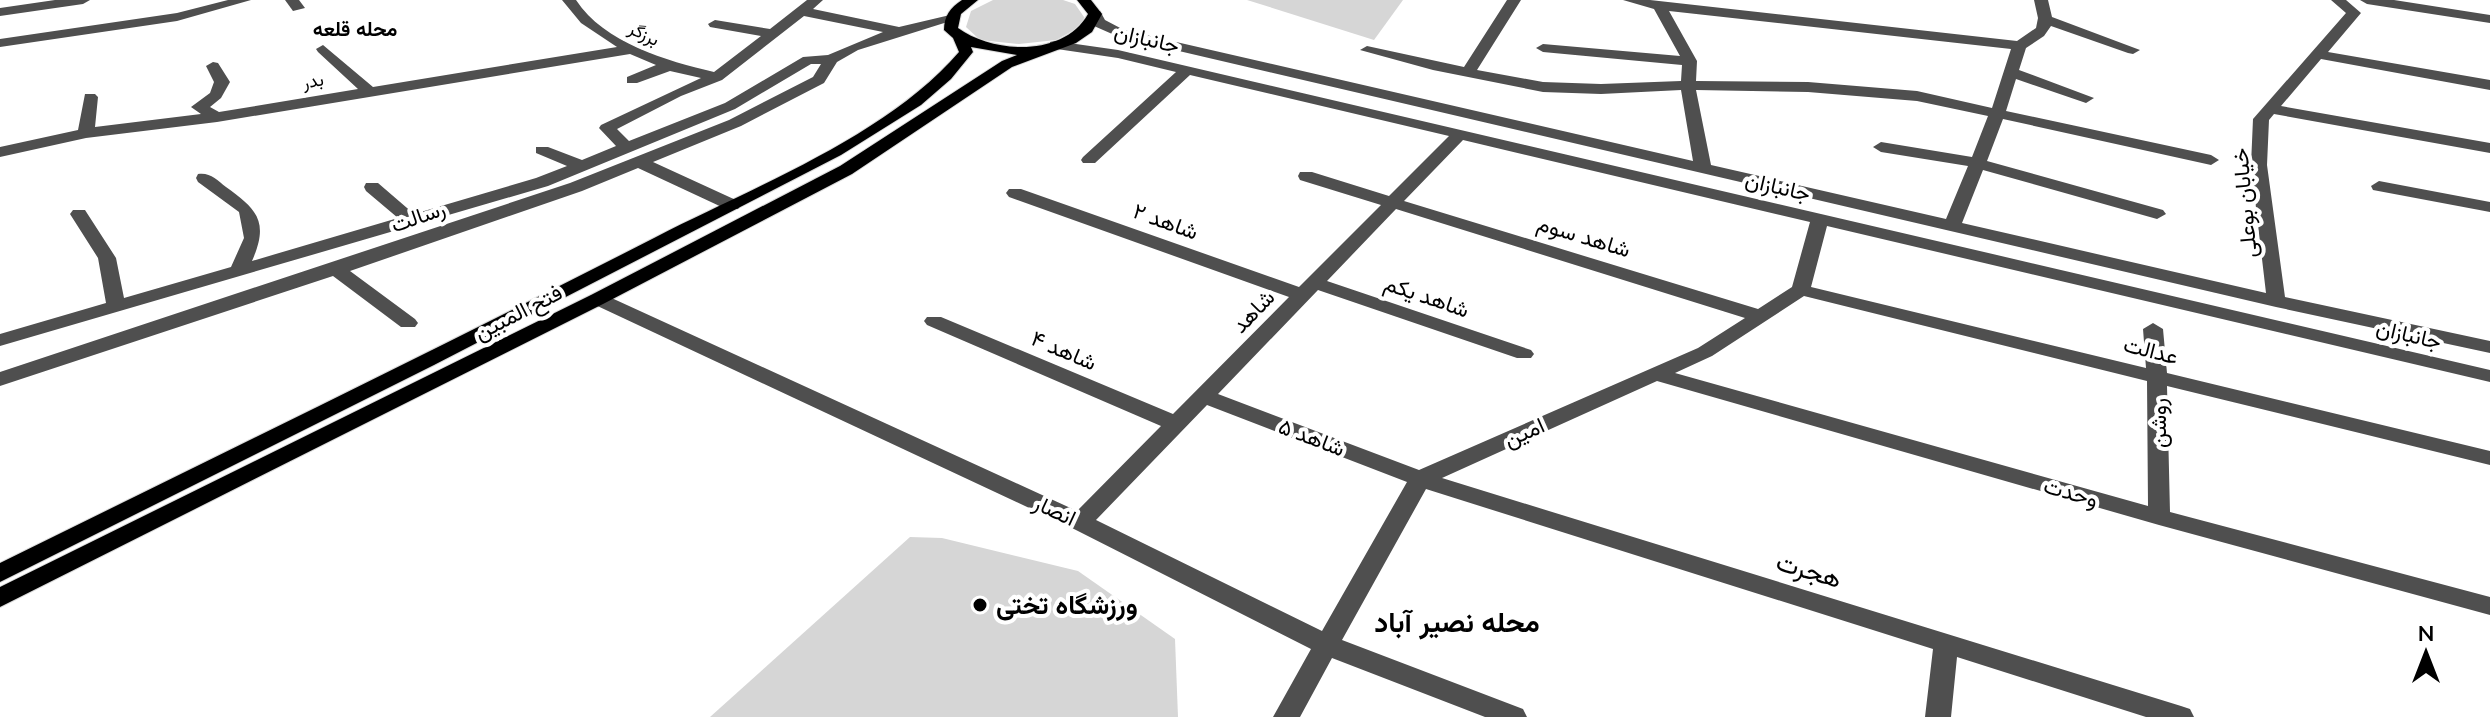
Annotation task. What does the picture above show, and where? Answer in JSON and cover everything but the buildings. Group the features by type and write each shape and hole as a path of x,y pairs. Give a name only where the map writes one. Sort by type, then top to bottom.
{"main road":[{"path":"971,0 958,8 950,19 951,30 960,39 998,50 1050,47"},
{"name":"فتح المبین","path":"0,598 598,299 846,170 1007,64 1083,34 1093,24 1091,5"},
{"name":"فتح المبین","path":"0,573 813,163 897,113 959,62 966,52 960,39"}],"street":[{"path":"0,12 83,0"},
{"path":"0,43 177,17 244,0"},
{"name":"برزگر","path":"569,0 574,10 616,41 668,66 717,77"},
{"path":"732,205 633,155 607,128 676,93 717,77 816,0"},
{"path":"1468,73 1514,0"},
{"path":"1630,0 1827,26 1969,38 2019,46 2043,32 2047,20 2041,0"},
{"name":"خیابان بوعلی","path":"2276,301 2259,165 2261,119 2354,13 2338,0"},
{"path":"2367,0 2490,19"},
{"name":"جانبازان","path":"1091,5 1105,28 1147,39 2276,301 2490,347"},
{"path":"1659,6 1690,61 1688,85 1703,169"},
{"path":"801,11 899,31"},
{"name":"رسالت","path":"0,340 735,123 819,80 831,59 853,47 899,31 950,19"},
{"path":"2047,20 2133,50"},
{"path":"715,24 771,33"},
{"path":"37,55 55,37"},
{"path":"1122,55 1126,45 1147,39"},
{"path":"1952,226 1998,112 2019,46"},
{"name":"جانبازان","path":"1050,47 1122,55 2490,376"},
{"path":"1543,48 1690,61"},
{"path":"323,49 368,91"},
{"name":"بدر","path":"0,152 86,133 217,117 634,49"},
{"path":"1367,50 1543,87 1601,89 1688,85 1863,89 1917,96 2211,160"},
{"path":"2317,54 2490,85"},
{"path":"213,66 222,82 216,95 199,107 217,117"},
{"path":"632,80 668,66"},
{"path":"1089,160 1187,70"},
{"path":"2011,72 2086,98"},
{"path":"86,133 90,97"},
{"path":"2270,109 2490,148"},
{"name":"شاهد","path":"1080,522 1460,134"},
{"path":"1881,147 1977,163 2157,214"},
{"path":"542,150 582,166"},
{"name":"رسالت","path":"0,379 576,187 633,155"},
{"name":"شاهد سوم","path":"1306,176 1762,317"},
{"path":"204,178 247,210 253,238 239,269"},
{"path":"2379,186 2490,207"},
{"path":"372,187 411,220"},
{"name":"شاهد ۲","path":"1015,193 1308,289"},
{"path":"79,214 107,258 116,306"},
{"path":"1801,290 1820,219"},
{"path":"336,269 408,323"},
{"name":"شاهد یکم","path":"1308,289 1524,354"},
{"name":"امین","path":"1420,479 1705,352 1801,290"},
{"name":"عدالت","path":"1801,290 2490,458"},
{"name":"انصار","path":"598,299 1080,522 1327,645 1514,717"},
{"name":"شاهد ۴","path":"934,321 1176,424"},
{"name":"روشن","path":"2153,329 2157,376 2159,517"},
{"name":"وحدت","path":"1654,374 2159,517 2490,606"},
{"name":"شاهد ۵","path":"1203,396 1420,479"},
{"path":"1286,717 1420,479"},
{"name":"هجرت","path":"1420,479 2181,717"},
{"path":"1938,717 1946,644"}],"shaded area":[{"path":"993,0 1063,0 1075,4 1084,17 1083,25 1056,40 1019,44 980,40 966,27 971,11"},
{"path":"1247,0 1403,0 1374,40"},
{"name":"ورزشگاه تختی","path":"910,537 942,538 1078,571 1175,639 1178,717 710,717"}],"place":[{"name":"ورزشگاه تختی","path":"980,605"}],"district":[{"name":"محله قلعه","path":"355,29"},
{"name":"محله نصیر آباد","path":"1457,622"}]}
